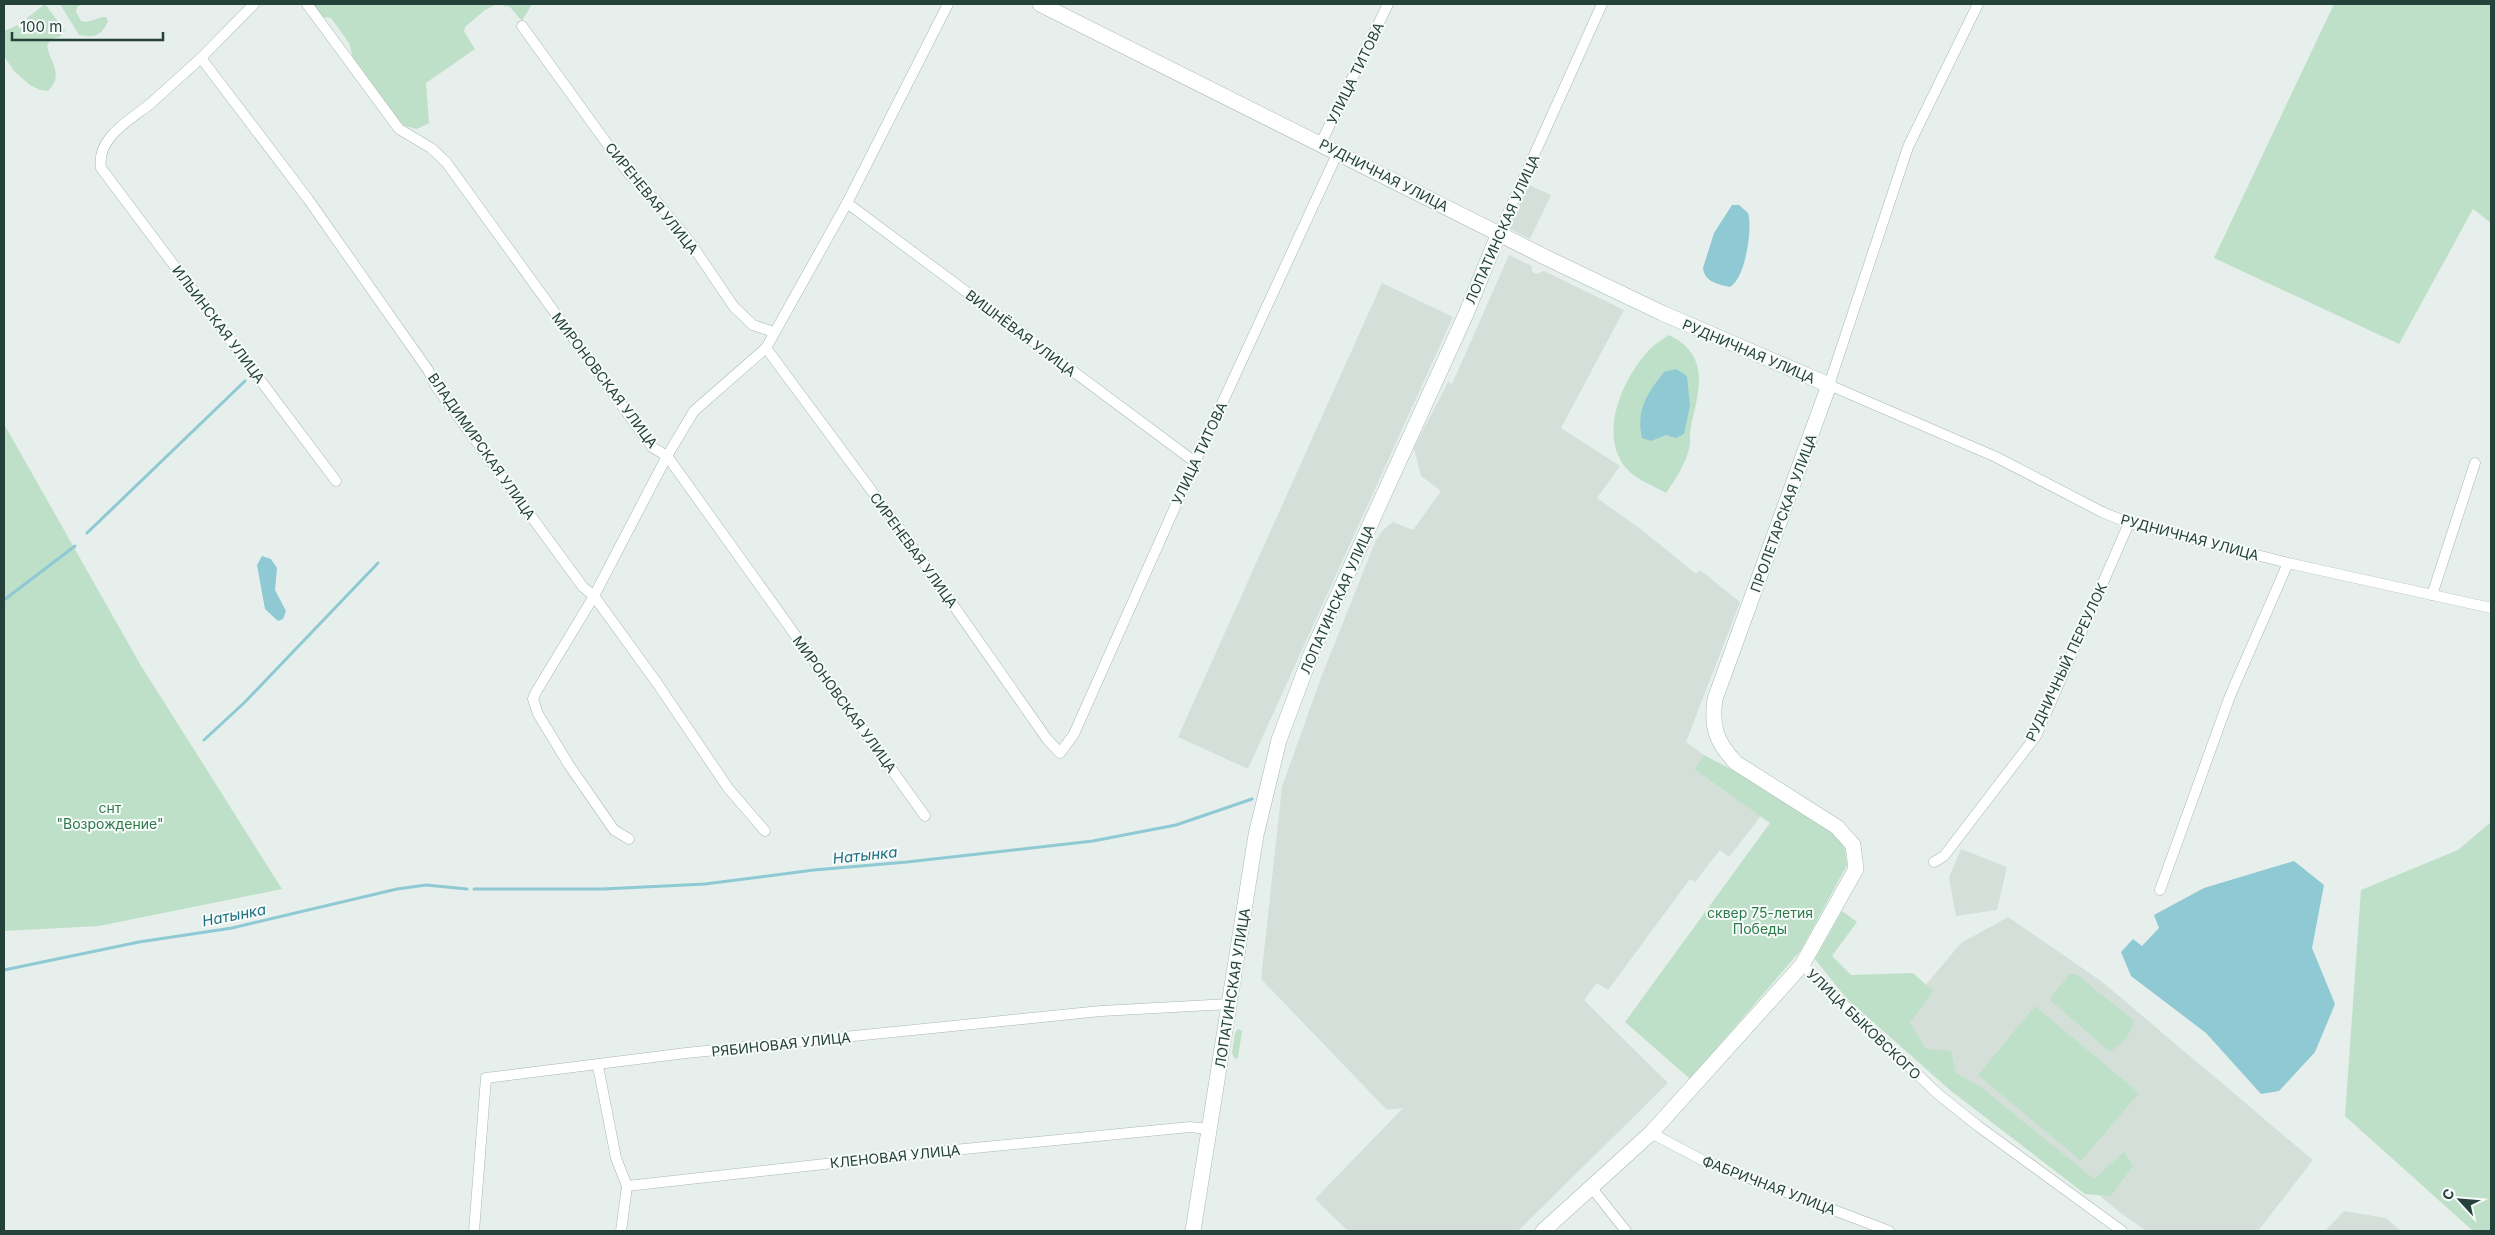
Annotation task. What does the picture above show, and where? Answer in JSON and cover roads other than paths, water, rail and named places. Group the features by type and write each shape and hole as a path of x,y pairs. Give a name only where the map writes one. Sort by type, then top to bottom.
{"main road":[{"name":"РУДНИЧНАЯ УЛИЦА","path":"1040,4 1662,313 1829,385"},
{"name":"ЛОПАТИНСКАЯ УЛИЦА","path":"1193,1231 1265,790 1287,715 1312,652 1466,314 1499,233"},
{"name":"ПРОЛЕТАРСКАЯ УЛИЦА","path":"1802,964 1856,869 1852,845 1837,827 1736,763 1723,750 1712,718 1715,699 1829,385"},
{"name":"УЛИЦА БЫКОВСКОГО","path":"1543,1231 1651,1132 1802,964"}],"street":[{"path":"201,58 254,4"},
{"name":"МИРОНОВСКАЯ УЛИЦА","path":"307,4 399,129 439,154 652,447 667,456 925,816"},
{"path":"629,839 614,830 538,714 534,699 540,682 594,596 667,456 694,411 766,348 847,203 948,4"},
{"name":"УЛИЦА ТИТОВА","path":"1321,143 1388,4"},
{"name":"ЛОПАТИНСКАЯ УЛИЦА","path":"1499,233 1602,4"},
{"name":"ПРОЛЕТАРСКАЯ УЛИЦА","path":"1829,385 1908,147 1978,4"},
{"name":"СИРЕНЕВАЯ УЛИЦА","path":"522,26 630,174 657,202 692,245 734,308 753,325 774,332"},
{"name":"ИЛЬИНСКАЯ УЛИЦА","path":"201,58 145,108 140,109 108,140 100,151 101,168 336,481"},
{"name":"ВЛАДИМИРСКАЯ УЛИЦА","path":"201,58 308,199 428,370 435,385 583,587 594,596 657,683 728,788 765,831"},
{"name":"УЛИЦА ТИТОВА","path":"1060,753 1074,734 1195,462 1338,152"},
{"name":"ВИШНЁВАЯ УЛИЦА","path":"847,203 1195,462"},
{"name":"СИРЕНЕВАЯ УЛИЦА","path":"766,348 900,529 1047,739 1060,753"},
{"name":"РУДНИЧНАЯ УЛИЦА","path":"1829,385 1996,458 2102,512 2129,523 2288,563 2491,608"},
{"path":"2432,595 2475,463"},
{"name":"РУДНИЧНЫЙ ПЕРЕУЛОК","path":"1934,862 1944,856 2036,736 2129,523"},
{"path":"2160,890 2230,696 2288,563"},
{"name":"УЛИЦА БЫКОВСКОГО","path":"1802,964 1938,1094 1978,1126 2122,1231"},
{"name":"РЯБИНОВАЯ УЛИЦА","path":"474,1231 486,1078 703,1052 1110,1010 1229,1004"},
{"path":"598,1066 616,1158 627,1186 622,1231"},
{"name":"КЛЕНОВАЯ УЛИЦА","path":"627,1186 923,1153 1190,1127 1209,1129"},
{"name":"ФАБРИЧНАЯ УЛИЦА","path":"1651,1132 1704,1161 1889,1231"},
{"path":"1591,1187 1626,1231"}],"water":[{"path":"1732,205 1739,205 1748,213 1749,230 1744,264 1740,274 1730,287 1710,280 1704,273 1703,268 1714,233"},
{"path":"1676,369 1687,376 1690,406 1684,434 1676,438 1666,435 1651,441 1642,438 1641,419 1644,402 1664,372"},
{"path":"262,556 271,559 277,568 275,590 286,611 283,619 278,621 265,609 257,565"},
{"path":"2294,861 2324,885 2312,948 2335,1004 2315,1052 2279,1091 2261,1094 2206,1033 2131,976 2121,952 2133,939 2142,946 2159,928 2154,915 2204,888"}],"waterway":[{"path":"87,533 245,381"},
{"path":"4,600 75,546"},
{"path":"204,740 245,702 378,563"},
{"name":"Натынка","path":"474,889 603,889 705,884 814,870 907,862 1093,841 1176,825 1252,799"},
{"name":"Натынка","path":"4,970 139,942 232,928 397,889 426,885 467,889"}],"park label":[{"name":"снт \"Возрождение\"","path":"110,816"},
{"name":"сквер 75-летия Победы","path":"1760,920"}]}
